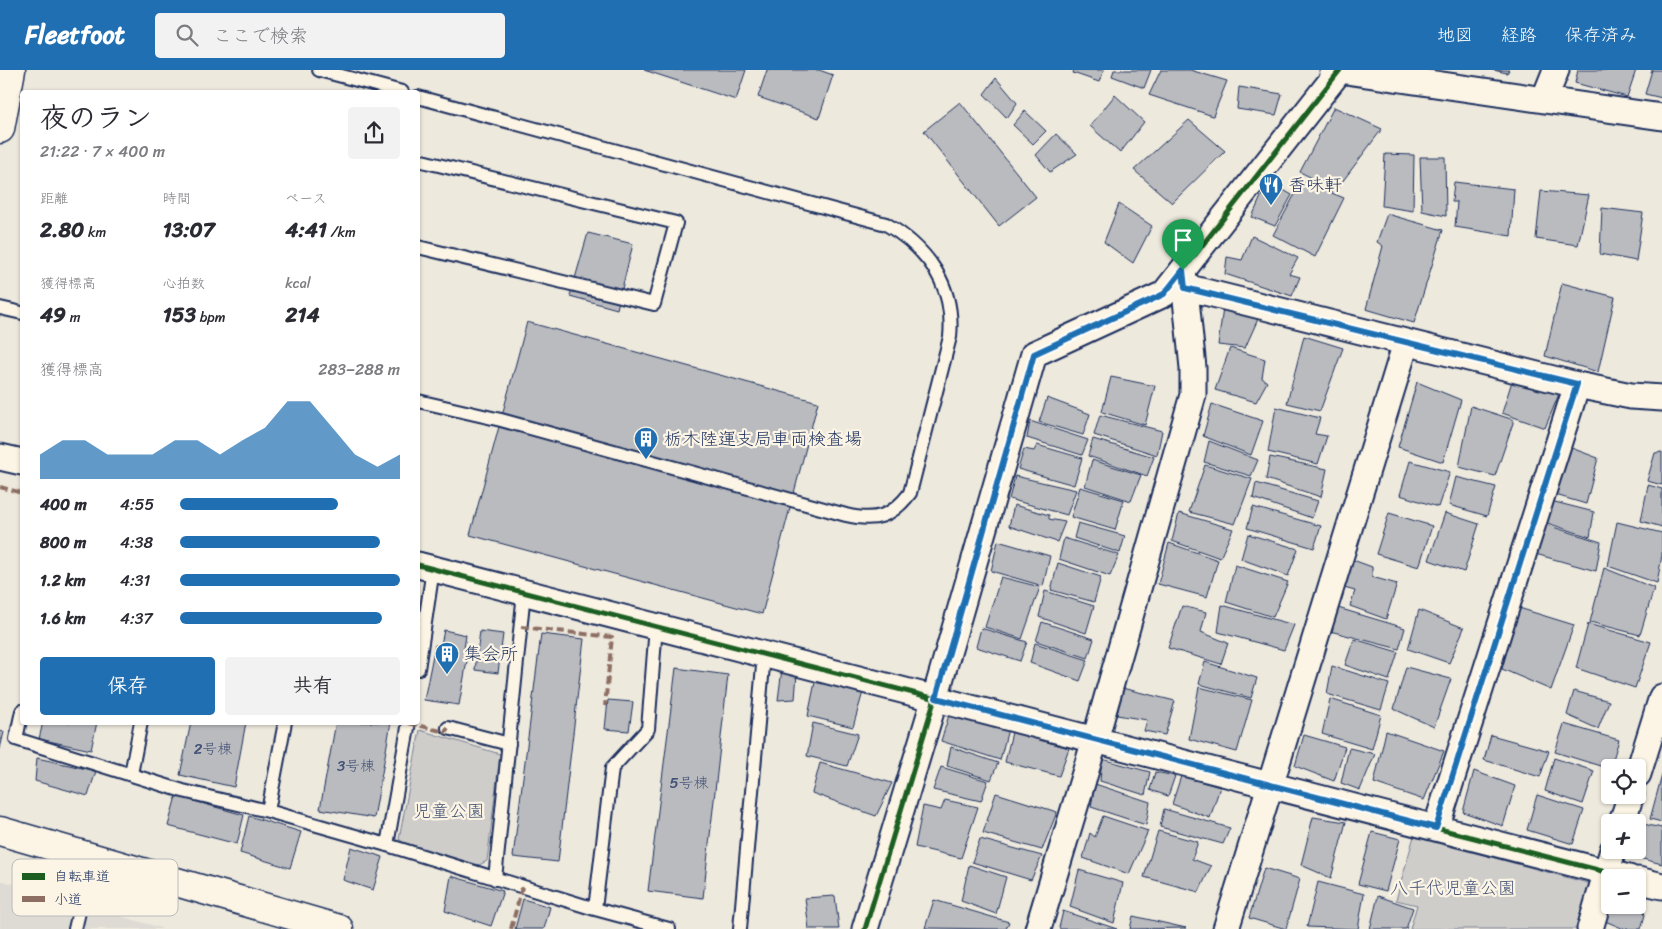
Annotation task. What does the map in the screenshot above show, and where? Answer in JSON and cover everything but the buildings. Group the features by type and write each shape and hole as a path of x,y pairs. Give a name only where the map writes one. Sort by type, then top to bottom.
{"main road":[{"path":"0,128 11,70"},
{"path":"1334,70 1340,70"},
{"path":"0,831 102,859"},
{"path":"178,881 339,929"}],"street":[{"path":"865,929 936,698 1034,354 1164,294 1184,279 1340,70 1662,117"},
{"path":"1544,100 1556,70"},
{"path":"1184,279 1406,343 1631,396 1662,398"},
{"path":"1038,929 1095,740 1193,395 1194,368 1184,279"},
{"path":"1231,928 1270,785 1406,343"},
{"path":"1436,828 1577,384"},
{"path":"0,456 20,461"},
{"path":"425,567 1436,828 1616,866 1590,929"},
{"path":"1643,759 1662,697"},
{"path":"1646,882 1662,886"}],"lane":[{"path":"319,70 368,88 385,90"},
{"path":"420,98 886,224 904,235 922,250 934,268 952,315 950,337 910,492 899,507 882,516 863,519 846,515 501,420 420,402"},
{"path":"420,160 676,223 654,304 420,247"},
{"path":"0,308 20,313"},
{"path":"420,640 425,567"},
{"path":"494,879 524,592"},
{"path":"595,909 612,768 648,729 656,626"},
{"path":"740,929 764,654"},
{"path":"20,720 16,739 183,791 268,811 387,845 595,909 669,929"},
{"path":"130,774 140,725"},
{"path":"268,811 284,725"},
{"path":"387,845 408,725"},
{"path":"448,728 509,744"},
{"path":"75,929 78,916"}],"shaded area":[{"path":"0,880 12,884 12,916 121,916 161,928 161,929 0,929"}],"green space":[{"name":"児童公園","path":"420,730 500,754 487,861 479,865 405,844 399,839"},
{"name":"八千代児童公園","path":"1414,836 1595,885 1581,929 1410,929 1417,905 1396,900"}],"marked path":[{"path":"0,487 20,492"},
{"path":"521,627 612,637 605,706"},
{"path":"417,725 445,732 448,728"},
{"path":"511,929 522,887"}],"cycle path":[{"path":"865,929 935,698 1034,354 1164,294 1340,70"},
{"path":"420,566 1601,871"}],"place":[{"name":"香味軒","path":"1271,206"},
{"name":"栃木陸運支局車両検査場","path":"646,460"},
{"name":"集会所","path":"447,675"}],"route":[{"path":"1183,270 1185,288 1577,384 1436,828 936,698 1034,354 1164,294 1183,270"}]}
